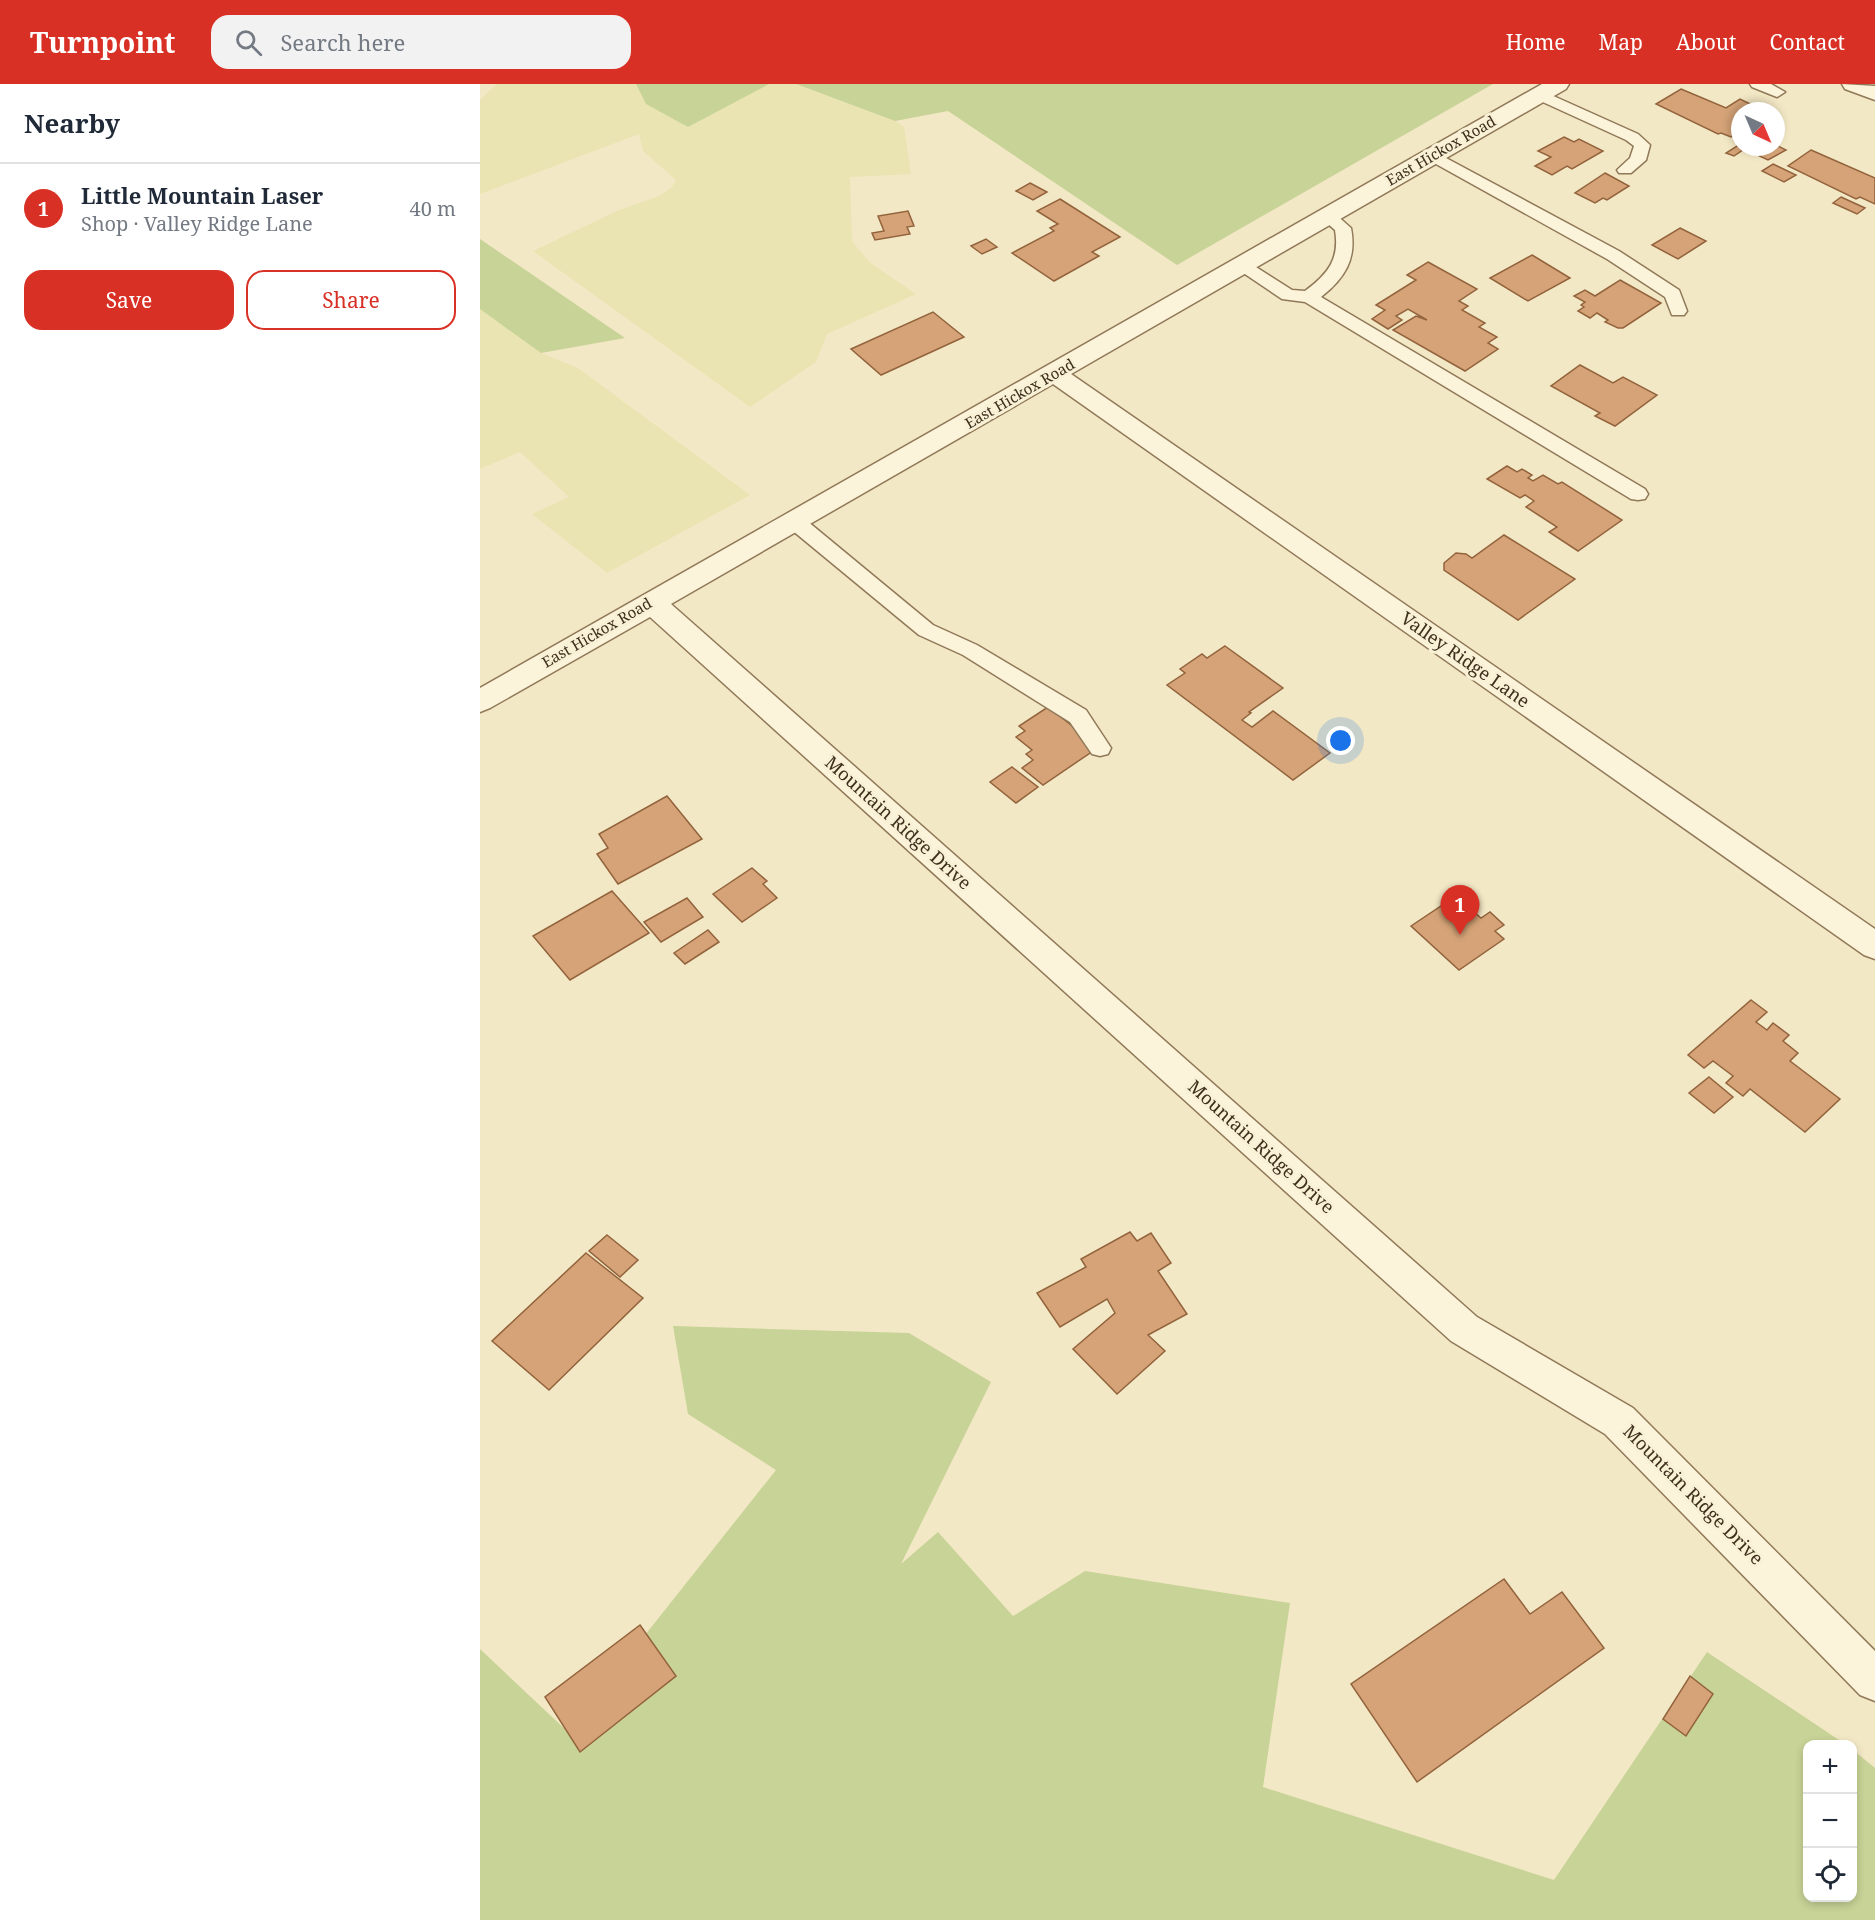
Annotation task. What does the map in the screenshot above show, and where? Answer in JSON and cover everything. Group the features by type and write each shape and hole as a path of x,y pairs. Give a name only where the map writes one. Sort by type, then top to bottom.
{"street":[{"path":"1853,84 1875,94"},
{"name":"East Hickox Road","path":"480,701 794,520 1055,374 1549,89"},
{"name":"Valley Ridge Lane","path":"1055,374 1875,946"},
{"name":"Mountain Ridge Drive","path":"651,602 1464,1329 1619,1421 1875,1680"}],"lane":[{"path":"1758,84 1777,92"},
{"path":"1549,89 1642,145 1638,160 1625,170"},
{"path":"1433,156 1613,255 1673,294 1678,311"},
{"path":"1309,297 1333,280 1344,262 1346,241 1343,228 1328,217"},
{"path":"1242,266 1288,295 1309,297 1638,494"},
{"path":"794,520 880,594 927,630 970,650 1078,716 1100,748"}],"shaded area":[{"path":"497,84 636,84 646,104 688,126 769,84 795,84 895,121 904,127 911,174 850,177 852,241 869,262 916,294 827,334 816,362 750,407 533,251 617,211 659,196 672,187 676,180 643,151 639,134 480,194 480,100"},
{"path":"480,309 541,353 578,368 750,495 607,573 532,514 569,497 520,452 480,469"}],"green space":[{"path":"636,84 769,84 688,127 646,104"},
{"path":"796,84 1493,84 1177,265 948,111 895,121"},
{"path":"480,239 625,338 541,353 480,309"},
{"path":"673,1326 909,1333 991,1382 901,1564 938,1532 1013,1616 1085,1571 1290,1603 1263,1787 1554,1880 1707,1652 1839,1740 1803,1740 1803,1902 1857,1902 1857,1753 1875,1768 1875,1920 480,1920 480,1649 568,1732 776,1470 688,1414"}],"building":[{"path":"1681,89 1726,108 1731,105 1731,137 1718,134 1656,104"},
{"path":"1564,137 1574,142 1579,139 1603,151 1572,169 1567,166 1552,175 1535,166 1551,157 1538,151"},
{"path":"1811,150 1875,178 1875,204 1860,197 1856,199 1788,166"},
{"path":"1759,156 1775,156 1768,160"},
{"path":"1773,164 1796,175 1784,182 1762,171"},
{"path":"1605,173 1629,186 1607,200 1603,198 1595,203 1575,193"},
{"path":"1030,183 1047,192 1033,200 1016,191"},
{"path":"1841,197 1865,208 1857,214 1833,203"},
{"path":"1060,199 1120,237 1092,252 1099,256 1054,281 1012,253 1054,231 1050,228 1058,224 1037,211"},
{"path":"908,211 914,226 907,227 910,234 875,240 872,233 884,231 878,216"},
{"path":"1680,228 1706,241 1678,259 1652,245"},
{"path":"986,239 997,247 982,254 971,246"},
{"path":"1532,255 1570,278 1528,301 1490,278"},
{"path":"1428,262 1477,289 1459,301 1468,306 1462,310 1485,323 1479,327 1497,337 1488,343 1498,349 1465,371 1393,330 1416,316 1427,320 1408,309 1396,316 1402,320 1388,329 1372,319 1385,310 1376,305 1416,280 1407,275"},
{"path":"1620,280 1661,303 1623,328 1605,322 1608,320 1597,313 1590,318 1578,311 1584,307 1581,305 1585,302 1574,296 1585,290 1595,296"},
{"path":"933,312 964,337 881,375 851,349"},
{"path":"1580,365 1613,383 1623,377 1657,395 1615,426 1595,416 1600,413 1551,386"},
{"path":"1507,466 1517,472 1522,469 1532,475 1528,478 1533,481 1543,475 1558,484 1562,482 1622,520 1578,551 1549,532 1557,527 1526,507 1534,501 1525,495 1520,498 1487,479"},
{"path":"1504,535 1575,579 1518,620 1444,570 1444,563 1456,553 1466,554 1472,558"},
{"path":"1225,646 1283,688 1249,712 1251,713 1242,720 1252,727 1273,711 1330,753 1293,780 1167,685 1185,673 1180,669 1202,654 1207,658"},
{"path":"1048,707 1099,747 1043,785 1022,768 1033,760 1026,754 1032,750 1016,737 1025,731 1019,726"},
{"path":"1012,767 1038,787 1016,803 990,782"},
{"path":"667,796 702,839 618,884 597,854 608,848 599,834"},
{"path":"752,868 767,881 763,884 777,898 742,922 713,894"},
{"path":"612,891 649,933 570,980 533,936"},
{"path":"1456,896 1481,918 1490,912 1504,925 1495,931 1504,939 1459,970 1411,926"},
{"path":"687,898 703,917 661,942 644,922"},
{"path":"708,930 719,942 685,964 674,953"},
{"path":"1751,1000 1767,1012 1756,1022 1767,1030 1773,1023 1789,1035 1783,1041 1798,1053 1790,1061 1840,1099 1805,1132 1750,1089 1743,1096 1726,1083 1733,1076 1713,1061 1704,1068 1688,1055"},
{"path":"1709,1077 1733,1097 1714,1113 1689,1093"},
{"path":"1130,1232 1137,1241 1151,1233 1171,1263 1158,1271 1187,1314 1148,1335 1165,1351 1117,1394 1073,1349 1115,1313 1107,1299 1060,1327 1037,1293 1086,1267 1081,1259"},
{"path":"607,1235 638,1260 620,1277 589,1251"},
{"path":"586,1253 643,1298 549,1390 492,1341"},
{"path":"1504,1579 1530,1614 1562,1592 1604,1648 1417,1782 1351,1684"},
{"path":"640,1625 676,1676 580,1752 545,1697"},
{"path":"1690,1676 1713,1694 1686,1736 1663,1719"}],"place":[{"name":"Little Mountain Laser","path":"1460,935"}]}
